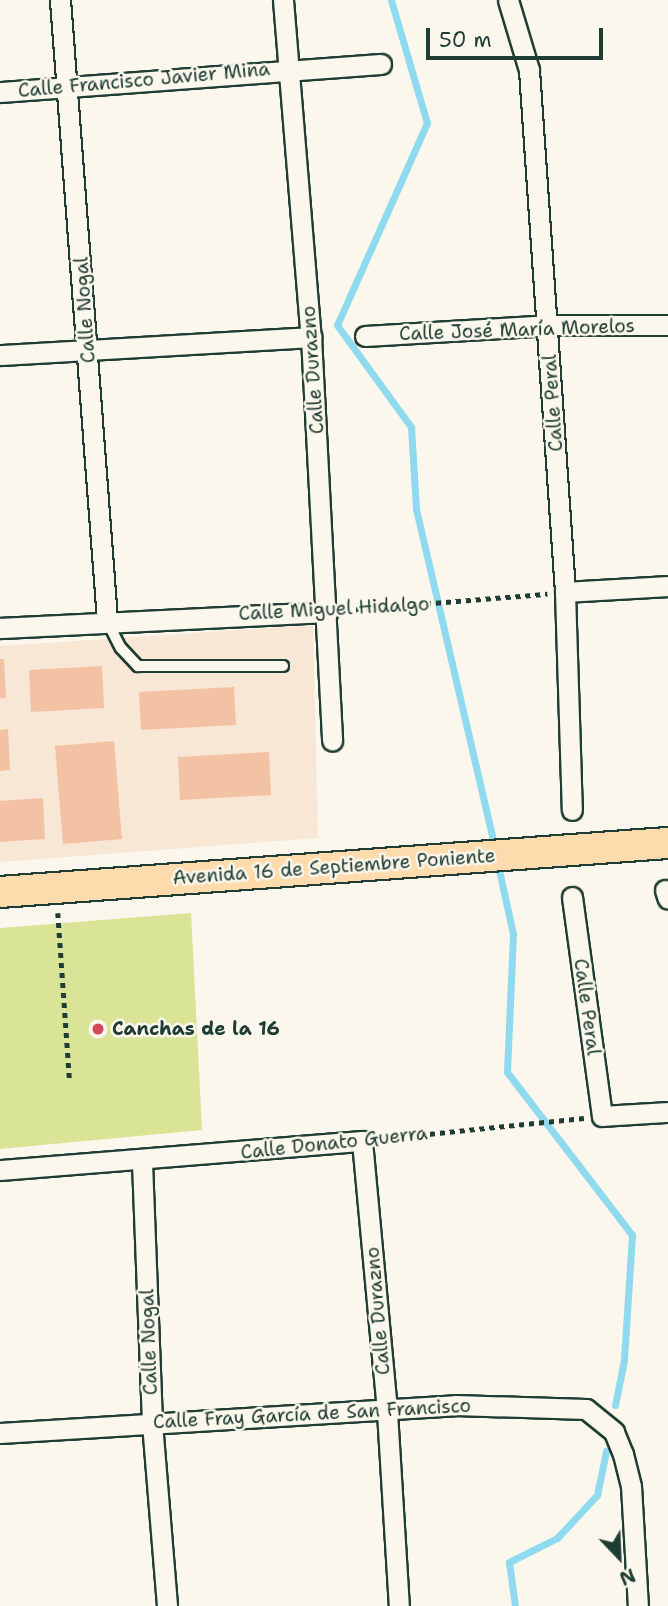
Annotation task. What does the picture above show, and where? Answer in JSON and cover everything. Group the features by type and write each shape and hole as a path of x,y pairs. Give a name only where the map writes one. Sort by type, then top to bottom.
{"main road":[{"name":"Avenida 16 de Septiembre Poniente","path":"0,892 668,843"}],"street":[{"name":"Calle Nogal","path":"60,0 89,348 107,619"},
{"name":"Calle Durazno","path":"283,0 311,337 328,612 332,740"},
{"name":"Calle Peral","path":"508,0 529,70 565,592 572,810"},
{"name":"Calle Francisco Javier Mina","path":"0,92 381,64"},
{"name":"Calle José María Morelos","path":"365,336 548,325 668,325"},
{"path":"0,355 311,337"},
{"path":"565,592 668,586"},
{"name":"Calle Miguel Hidalgo","path":"0,628 107,619 328,612"},
{"name":"Calle Peral","path":"572,897 602,1116"},
{"path":"602,1116 668,1112"},
{"name":"Calle Durazno","path":"362,1141 387,1412 399,1606"},
{"name":"Calle Donato Guerra","path":"0,1170 142,1162 362,1141"},
{"name":"Calle Nogal","path":"142,1162 152,1423 167,1606"},
{"name":"Calle Fray García de San Francisco","path":"0,1433 387,1412 455,1405 563,1405 586,1409 614,1432 631,1486 638,1606"}],"lane":[{"path":"107,619 121,648 138,666 283,666"}],"path":[{"name":"Calle Miguel Hidalgo","path":"328,612 565,592"},
{"path":"56,887 70,1083"},
{"name":"Calle Donato Guerra","path":"362,1141 602,1116"}],"shaded area":[{"path":"313,625 318,838 0,862 0,646"}],"green space":[{"name":"Canchas de la 16","path":"191,913 202,1130 0,1149 0,928"}],"building":[{"path":"0,659 4,659 6,698 0,698"},
{"path":"102,666 104,708 31,712 29,670"},
{"path":"234,687 236,725 141,730 139,692"},
{"path":"8,729 10,770 0,771 0,730"},
{"path":"114,741 122,839 63,844 55,746"},
{"path":"269,752 271,795 180,800 178,757"},
{"path":"43,798 45,839 0,842 0,801"}],"waterway":[{"path":"391,0 427,123 337,325 411,427 416,509 495,849"},
{"path":"497,861 513,934 507,1072 632,1235 624,1360 615,1405"},
{"path":"515,1606 509,1562 557,1538 597,1495 606,1451"}],"place":[{"name":"Canchas de la 16","path":"98,1029"}]}
